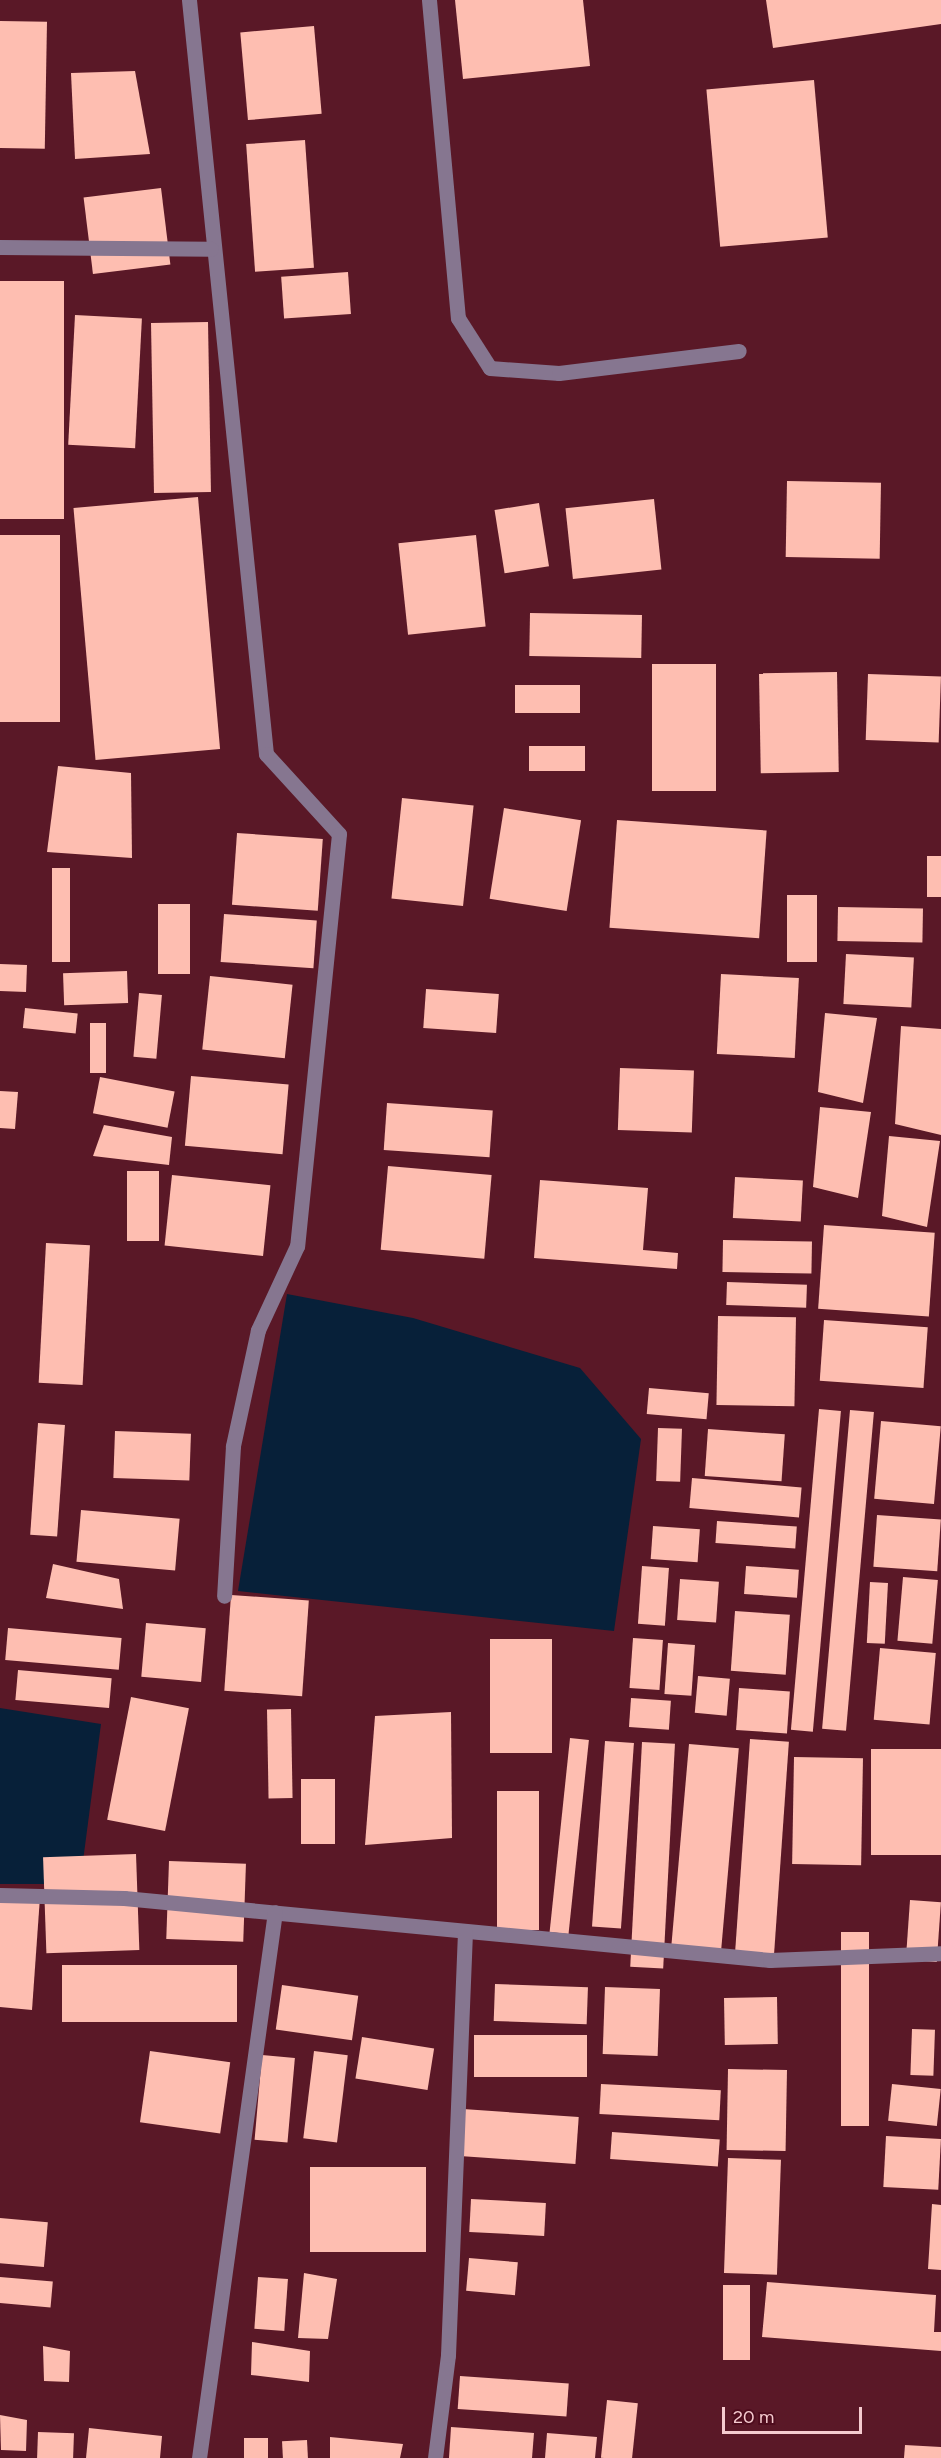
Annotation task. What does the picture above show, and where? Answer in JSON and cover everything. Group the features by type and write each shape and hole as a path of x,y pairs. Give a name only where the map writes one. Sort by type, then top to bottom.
{"street":[{"path":"189,0 211,249 266,754 339,834 297,1246 258,1330 233,1446 224,1596"},
{"path":"429,0 458,318 490,368 559,374 739,351"},
{"path":"0,247 211,249"},
{"path":"0,1895 124,1898 770,1960 941,1953"},
{"path":"199,2458 275,1912"},
{"path":"435,2458 448,2355 465,1931"}],"water":[{"path":"287,1294 413,1318 580,1368 641,1439 614,1631 238,1591"},
{"path":"0,1708 101,1724 80,1884 0,1884"}],"building":[{"path":"455,0 583,0 590,66 463,79"},
{"path":"766,0 941,0 941,24 773,48"},
{"path":"0,21 47,22 45,149 0,148"},
{"path":"314,26 322,114 248,120 240,32"},
{"path":"135,71 150,154 75,159 71,73"},
{"path":"814,80 828,237 720,247 706,89"},
{"path":"305,140 314,268 255,272 246,144"},
{"path":"161,188 170,264 93,274 84,198"},
{"path":"348,272 351,314 284,319 281,277"},
{"path":"0,281 64,281 64,519 0,519"},
{"path":"75,315 142,319 135,448 68,445"},
{"path":"208,322 211,492 154,493 151,323"},
{"path":"787,481 881,483 880,559 786,557"},
{"path":"198,497 220,749 96,760 73,508"},
{"path":"654,499 661,570 573,579 565,508"},
{"path":"539,503 549,566 505,573 495,510"},
{"path":"0,535 60,535 60,722 0,722"},
{"path":"476,535 486,626 408,635 398,543"},
{"path":"530,613 642,615 641,658 529,656"},
{"path":"652,664 716,664 716,791 652,791"},
{"path":"837,672 839,772 761,773 759,673"},
{"path":"868,674 941,677 939,743 866,740"},
{"path":"515,685 580,685 580,713 515,713"},
{"path":"529,746 585,746 585,771 529,771"},
{"path":"58,766 131,773 132,858 47,852"},
{"path":"402,798 474,806 463,906 391,898"},
{"path":"504,808 581,820 567,911 490,899"},
{"path":"617,820 767,830 759,938 609,928"},
{"path":"237,833 323,839 318,911 232,905"},
{"path":"927,856 941,856 941,897 927,897"},
{"path":"52,868 70,868 70,962 52,962"},
{"path":"787,895 817,895 817,962 787,962"},
{"path":"158,904 190,904 190,974 158,974"},
{"path":"838,907 923,908 922,942 837,941"},
{"path":"224,914 317,920 313,968 221,962"},
{"path":"846,954 914,958 911,1007 843,1004"},
{"path":"0,964 27,965 26,992 0,991"},
{"path":"127,971 128,1003 64,1005 63,973"},
{"path":"721,974 799,978 795,1058 717,1054"},
{"path":"210,976 293,985 285,1058 202,1050"},
{"path":"426,989 499,994 496,1033 423,1028"},
{"path":"139,993 162,995 156,1059 133,1057"},
{"path":"25,1008 78,1014 76,1033 23,1028"},
{"path":"825,1013 877,1018 863,1103 818,1092"},
{"path":"90,1023 106,1023 106,1073 90,1073"},
{"path":"901,1026 941,1029 941,1135 895,1124"},
{"path":"620,1068 694,1071 692,1133 618,1130"},
{"path":"191,1076 289,1085 283,1154 185,1146"},
{"path":"100,1077 175,1092 168,1128 93,1113"},
{"path":"0,1091 18,1092 15,1129 0,1128"},
{"path":"387,1103 493,1110 489,1157 384,1150"},
{"path":"820,1107 871,1112 858,1198 813,1187"},
{"path":"104,1125 172,1137 169,1165 93,1156"},
{"path":"889,1136 940,1141 927,1227 882,1216"},
{"path":"388,1166 492,1175 484,1259 381,1250"},
{"path":"127,1171 159,1171 159,1241 127,1241"},
{"path":"172,1175 270,1185 263,1256 165,1246"},
{"path":"735,1177 803,1181 801,1222 733,1218"},
{"path":"540,1180 648,1188 643,1250 678,1253 677,1269 534,1258"},
{"path":"824,1225 935,1233 929,1317 818,1309"},
{"path":"723,1240 812,1242 811,1274 722,1272"},
{"path":"46,1243 90,1245 83,1385 39,1383"},
{"path":"727,1282 807,1285 806,1308 726,1305"},
{"path":"718,1316 796,1317 794,1406 716,1405"},
{"path":"824,1320 928,1327 923,1388 820,1381"},
{"path":"649,1388 709,1393 707,1419 647,1414"},
{"path":"819,1409 841,1411 813,1732 791,1730"},
{"path":"850,1410 874,1412 846,1731 822,1729"},
{"path":"881,1421 941,1426 934,1504 874,1499"},
{"path":"38,1423 65,1425 57,1537 30,1535"},
{"path":"658,1428 682,1429 680,1482 656,1481"},
{"path":"708,1429 785,1434 782,1481 705,1476"},
{"path":"115,1431 191,1434 189,1481 113,1478"},
{"path":"692,1478 802,1488 799,1517 689,1508"},
{"path":"81,1510 180,1519 175,1570 76,1562"},
{"path":"877,1515 941,1519 937,1571 873,1567"},
{"path":"717,1521 797,1527 795,1549 715,1543"},
{"path":"653,1526 700,1529 698,1562 651,1559"},
{"path":"53,1564 119,1579 123,1609 46,1598"},
{"path":"642,1566 669,1568 665,1626 638,1624"},
{"path":"746,1566 799,1570 797,1598 744,1594"},
{"path":"903,1577 938,1580 932,1644 897,1641"},
{"path":"680,1579 719,1582 716,1623 677,1620"},
{"path":"870,1582 888,1583 885,1644 867,1643"},
{"path":"231,1595 309,1600 302,1696 224,1691"},
{"path":"735,1611 790,1615 786,1675 731,1671"},
{"path":"146,1623 206,1628 201,1682 141,1677"},
{"path":"8,1628 122,1638 119,1670 5,1660"},
{"path":"633,1638 663,1640 659,1690 630,1688"},
{"path":"490,1639 552,1639 552,1753 490,1753"},
{"path":"668,1643 695,1645 691,1696 664,1694"},
{"path":"880,1648 936,1653 930,1725 874,1720"},
{"path":"18,1670 112,1678 109,1708 15,1700"},
{"path":"698,1676 730,1679 727,1716 695,1713"},
{"path":"739,1688 790,1692 787,1733 736,1730"},
{"path":"131,1697 189,1708 165,1831 107,1820"},
{"path":"631,1698 671,1701 669,1730 629,1727"},
{"path":"267,1709 291,1709 293,1798 269,1798"},
{"path":"451,1712 452,1838 365,1845 375,1716"},
{"path":"570,1738 589,1740 569,1934 550,1932"},
{"path":"750,1739 789,1742 773,1964 734,1961"},
{"path":"605,1741 634,1743 621,1929 592,1927"},
{"path":"642,1742 675,1744 663,1968 630,1967"},
{"path":"689,1744 739,1748 721,1956 671,1951"},
{"path":"871,1749 941,1749 941,1855 871,1855"},
{"path":"794,1757 863,1758 861,1865 792,1864"},
{"path":"301,1779 335,1779 335,1844 301,1844"},
{"path":"497,1791 539,1791 539,1930 497,1930"},
{"path":"136,1854 139,1950 46,1953 43,1857"},
{"path":"169,1861 246,1864 243,1942 166,1939"},
{"path":"0,1897 40,1897 32,2010 0,2007"},
{"path":"910,1900 941,1902 937,1962 906,1960"},
{"path":"841,1932 869,1932 869,2126 841,2126"},
{"path":"62,1965 237,1965 237,2022 62,2022"},
{"path":"495,1984 588,1987 587,2024 494,2021"},
{"path":"282,1985 358,1996 352,2040 276,2030"},
{"path":"605,1987 660,1989 658,2056 603,2054"},
{"path":"777,1997 778,2044 725,2045 724,1998"},
{"path":"912,2029 935,2030 933,2076 910,2075"},
{"path":"474,2035 587,2035 587,2077 474,2077"},
{"path":"362,2037 434,2048 428,2090 355,2078"},
{"path":"150,2051 230,2062 220,2134 140,2122"},
{"path":"314,2051 348,2055 337,2142 303,2138"},
{"path":"262,2055 295,2058 287,2143 255,2140"},
{"path":"728,2069 787,2070 786,2151 727,2150"},
{"path":"601,2084 721,2090 719,2120 599,2114"},
{"path":"892,2084 941,2089 937,2126 888,2121"},
{"path":"463,2109 579,2117 575,2164 460,2156"},
{"path":"612,2132 720,2140 718,2166 610,2159"},
{"path":"886,2136 941,2139 938,2190 883,2187"},
{"path":"728,2158 781,2160 777,2275 724,2273"},
{"path":"310,2167 426,2167 426,2252 310,2252"},
{"path":"471,2199 546,2203 544,2236 469,2232"},
{"path":"932,2204 941,2205 941,2270 928,2269"},
{"path":"0,2218 48,2222 44,2267 0,2263"},
{"path":"469,2258 518,2262 515,2295 466,2291"},
{"path":"304,2273 337,2279 328,2339 298,2338"},
{"path":"0,2277 53,2282 51,2308 0,2303"},
{"path":"258,2277 288,2279 284,2331 254,2329"},
{"path":"767,2282 936,2295 934,2332 941,2332 941,2351 762,2337"},
{"path":"723,2285 750,2285 750,2360 723,2360"},
{"path":"252,2342 310,2351 309,2382 251,2375"},
{"path":"43,2346 70,2351 69,2382 44,2381"},
{"path":"460,2376 569,2384 566,2417 458,2409"},
{"path":"607,2400 638,2403 632,2458 601,2458"},
{"path":"0,2415 27,2420 26,2451 1,2450"},
{"path":"451,2427 534,2433 532,2458 449,2458"},
{"path":"89,2428 162,2436 160,2458 86,2458"},
{"path":"38,2432 74,2433 73,2458 37,2458"},
{"path":"547,2433 597,2437 595,2458 545,2458"},
{"path":"330,2437 403,2444 400,2458 330,2458"},
{"path":"244,2438 268,2438 268,2458 244,2458"},
{"path":"307,2440 308,2458 283,2458 282,2441"},
{"path":"905,2445 941,2447 941,2458 904,2458"}]}
